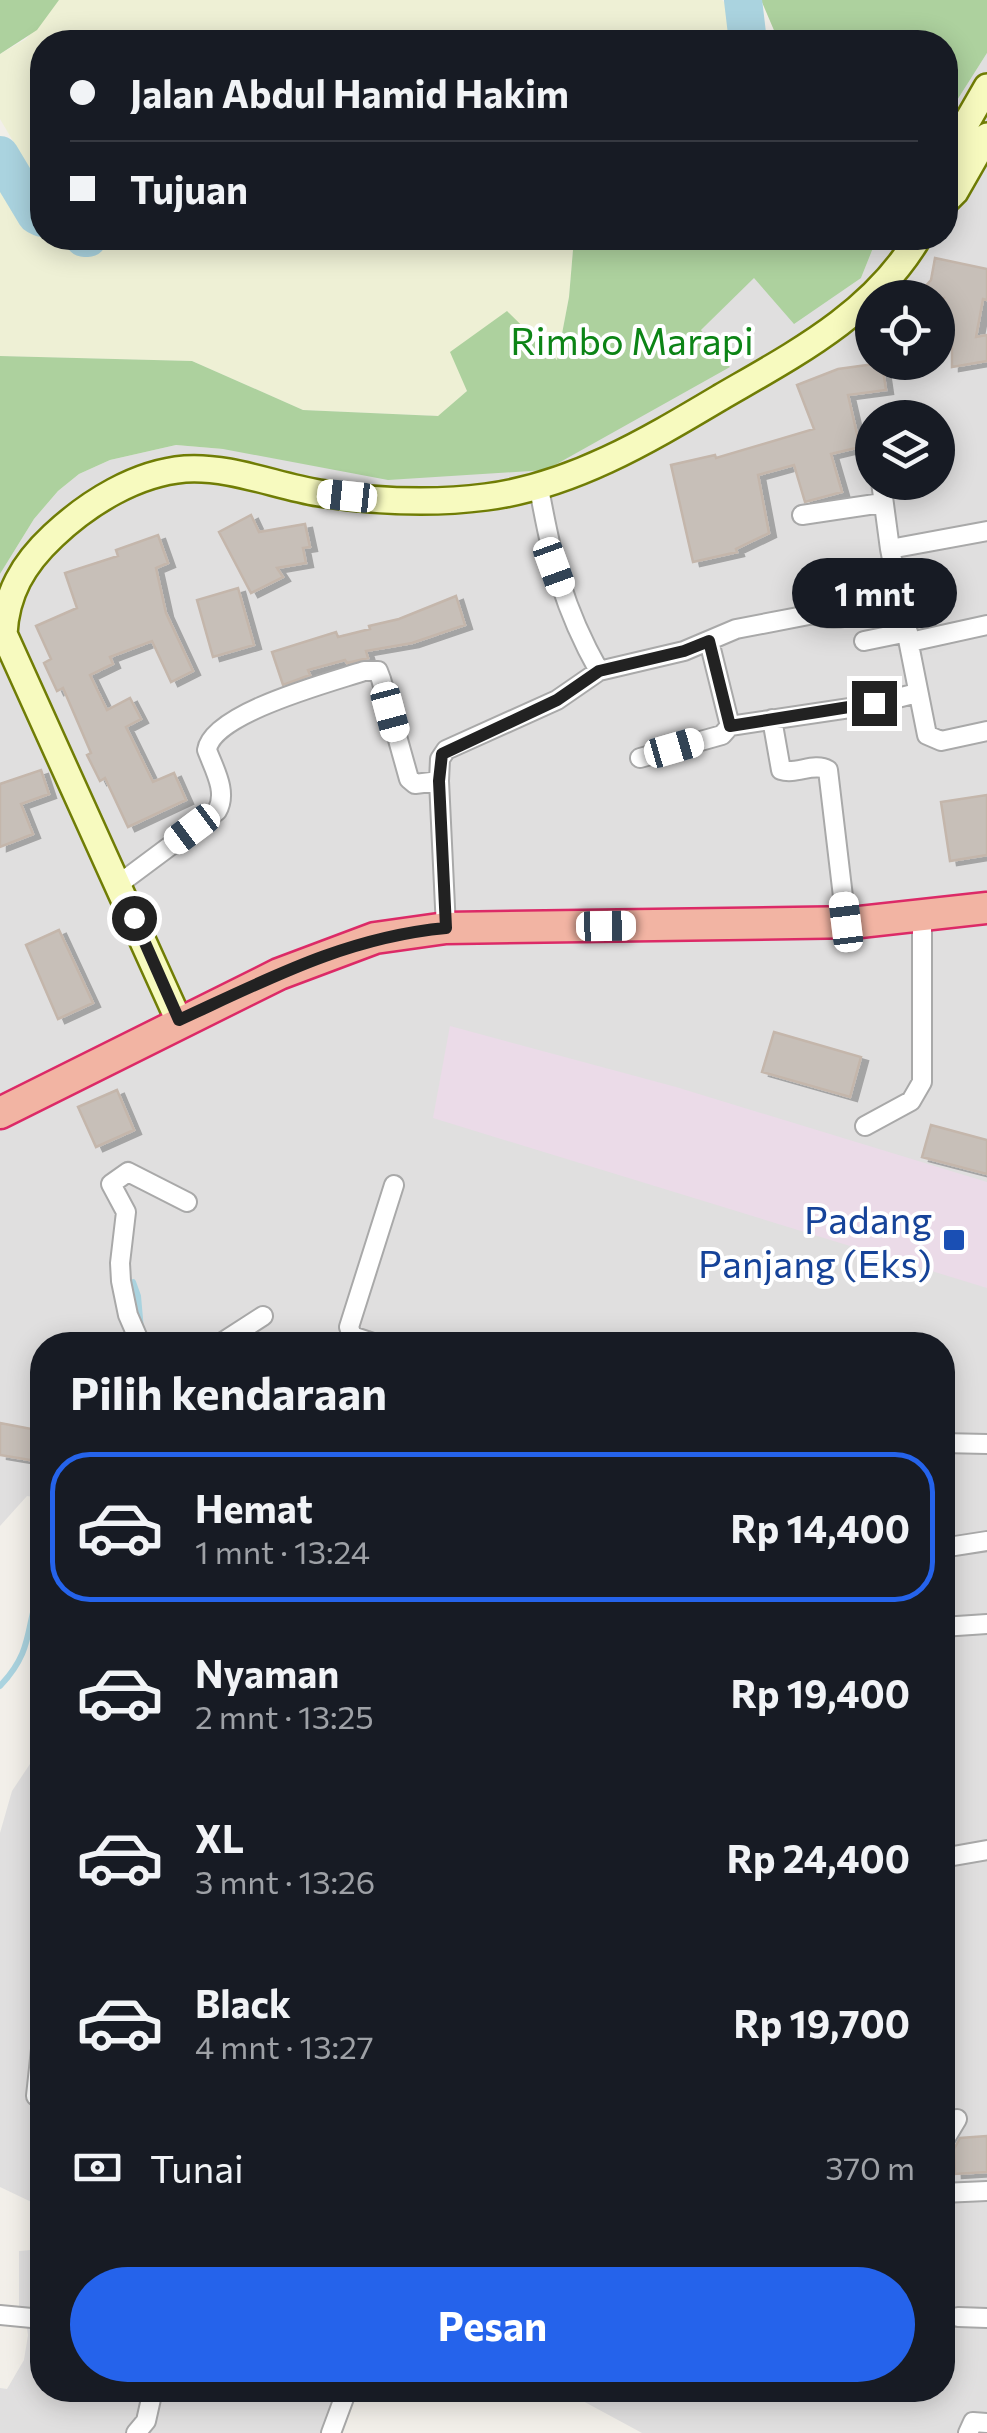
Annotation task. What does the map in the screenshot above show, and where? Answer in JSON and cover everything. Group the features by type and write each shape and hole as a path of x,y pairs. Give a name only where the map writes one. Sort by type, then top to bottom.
{"highway":[{"path":"0,1113 179,1020 343,948 393,934 446,928 846,922 987,908"}],"main road":[{"path":"958,137 987,87"},
{"path":"958,188 980,164 987,136"},
{"path":"179,1020 2,636 5,609 16,580 36,553 72,518 118,490 152,476 187,469 227,473 319,493 374,498 468,499 538,488 610,459 818,340 862,306 910,250"}],"street":[{"path":"538,488 554,567 572,618 599,671"},
{"path":"882,500 917,692 930,739 941,741 987,731"},
{"path":"802,515 882,503"},
{"path":"890,548 987,531"},
{"path":"446,928 439,781 440,759 446,750 557,700 599,671 684,651 757,624 814,614 834,618 901,604"},
{"path":"864,641 987,625"},
{"path":"709,641 730,726"},
{"path":"119,884 217,810 222,791 208,750 215,734 244,715 364,671 378,671 382,679 409,779 415,784 439,781"},
{"path":"640,758 722,734 730,726 870,704 917,692"},
{"path":"772,719 781,770 828,770 846,922"},
{"path":"865,1126 911,1101 922,1082 922,916"},
{"path":"135,1332 121,1281 126,1212 111,1184 128,1172 188,1202"},
{"path":"351,1332 349,1327 394,1185"},
{"path":"238,1332 263,1316"},
{"path":"955,1443 987,1444"},
{"path":"955,1546 987,1542"},
{"path":"955,1626 987,1624"},
{"path":"955,1856 987,1850"},
{"path":"955,2191 987,2190"},
{"path":"0,2316 30,2318"},
{"path":"958,2317 987,2318"},
{"path":"136,2433 146,2421 150,2402"},
{"path":"331,2433 343,2402"},
{"path":"968,2433 974,2422 987,2422"}],"shaded area":[{"path":"987,53 987,2433 642,2433 585,2402 955,2402 955,1332 30,1332 30,1496 0,1526 0,574 34,519 58,491 79,474 110,460 176,445 223,449 730,367 701,330 754,277 861,278 872,250 958,250 958,99"},
{"path":"450,1026 676,1087 987,1182 987,1288 433,1118"},
{"path":"30,1764 30,2201 0,2187 0,1833 12,1791"},
{"path":"30,2250 30,2308 19,2307 19,2251"},
{"path":"25,2317 30,2317 30,2402 345,2402 333,2433 0,2433 0,2388 7,2389 24,2360 28,2335"}],"green space":[{"path":"0,0 59,0 37,30 30,30 30,35 0,54"},
{"path":"59,0 722,0 727,5 729,30 34,30"},
{"path":"761,0 987,0 987,53 958,99 958,30 774,30"},
{"path":"30,34 30,170 0,119 0,54"},
{"path":"0,185 30,229 30,250 75,250 84,254 102,250 573,250 557,361 467,391 439,416 303,410 192,361 0,356"},
{"name":"Rimbo Marapi","path":"573,250 872,250 861,278 794,324 754,278 701,330 730,367 546,470 388,480 223,449 176,445 110,460 79,474 34,519 0,574 0,356 192,361 303,410 438,416 467,391 450,352 507,311 557,360"}],"building":[{"path":"935,258 987,269 987,300 983,299 976,337 987,335 987,361 955,366 955,280 931,280"},
{"path":"855,367 855,380 885,380 886,390 848,395 855,448 831,454 842,492 805,502 794,465 758,475 769,533 736,549 737,552 693,562 671,465 715,455 716,458 814,429 797,385"},
{"path":"251,515 259,532 305,524 310,547 303,548 306,563 277,568 283,577 251,593 219,532"},
{"path":"158,535 168,563 156,568 166,613 193,671 171,682 152,641 110,657 113,664 90,675 107,710 130,698 141,719 126,727 153,782 174,773 186,800 128,827 105,778 100,781 87,755 91,753 63,688 57,691 44,663 51,659 36,626 77,608 65,573 118,556 116,550"},
{"path":"238,588 254,645 213,657 197,600"},
{"path":"456,596 465,625 412,643 366,651 368,658 308,670 310,675 283,685 272,652 336,632 338,637 370,629 369,626 399,619"},
{"path":"41,770 49,794 21,804 33,834 0,847 0,784"},
{"path":"987,795 987,855 950,861 941,802"},
{"path":"59,930 93,1003 58,1019 26,945"},
{"path":"774,1032 861,1057 850,1097 762,1072"},
{"path":"117,1090 134,1130 96,1147 78,1107"},
{"path":"931,1125 987,1140 987,1174 922,1157"},
{"path":"0,1423 30,1429 30,1460 0,1455"},
{"path":"987,2136 987,2172 955,2174 955,2147 960,2138"}],"waterway":[{"path":"743,0 747,30"},
{"path":"0,155 30,205"},
{"path":"133,1282 141,1330"},
{"path":"0,1686 19,1660 30,1625"}],"place":[{"name":"Padang Panjang (Eks)","path":"954,1240"}],"route":[{"path":"134,918 179,1020 343,948 411,931 446,928 439,781 442,754 557,700 599,671 684,651 709,641 730,726 874,703"}]}
